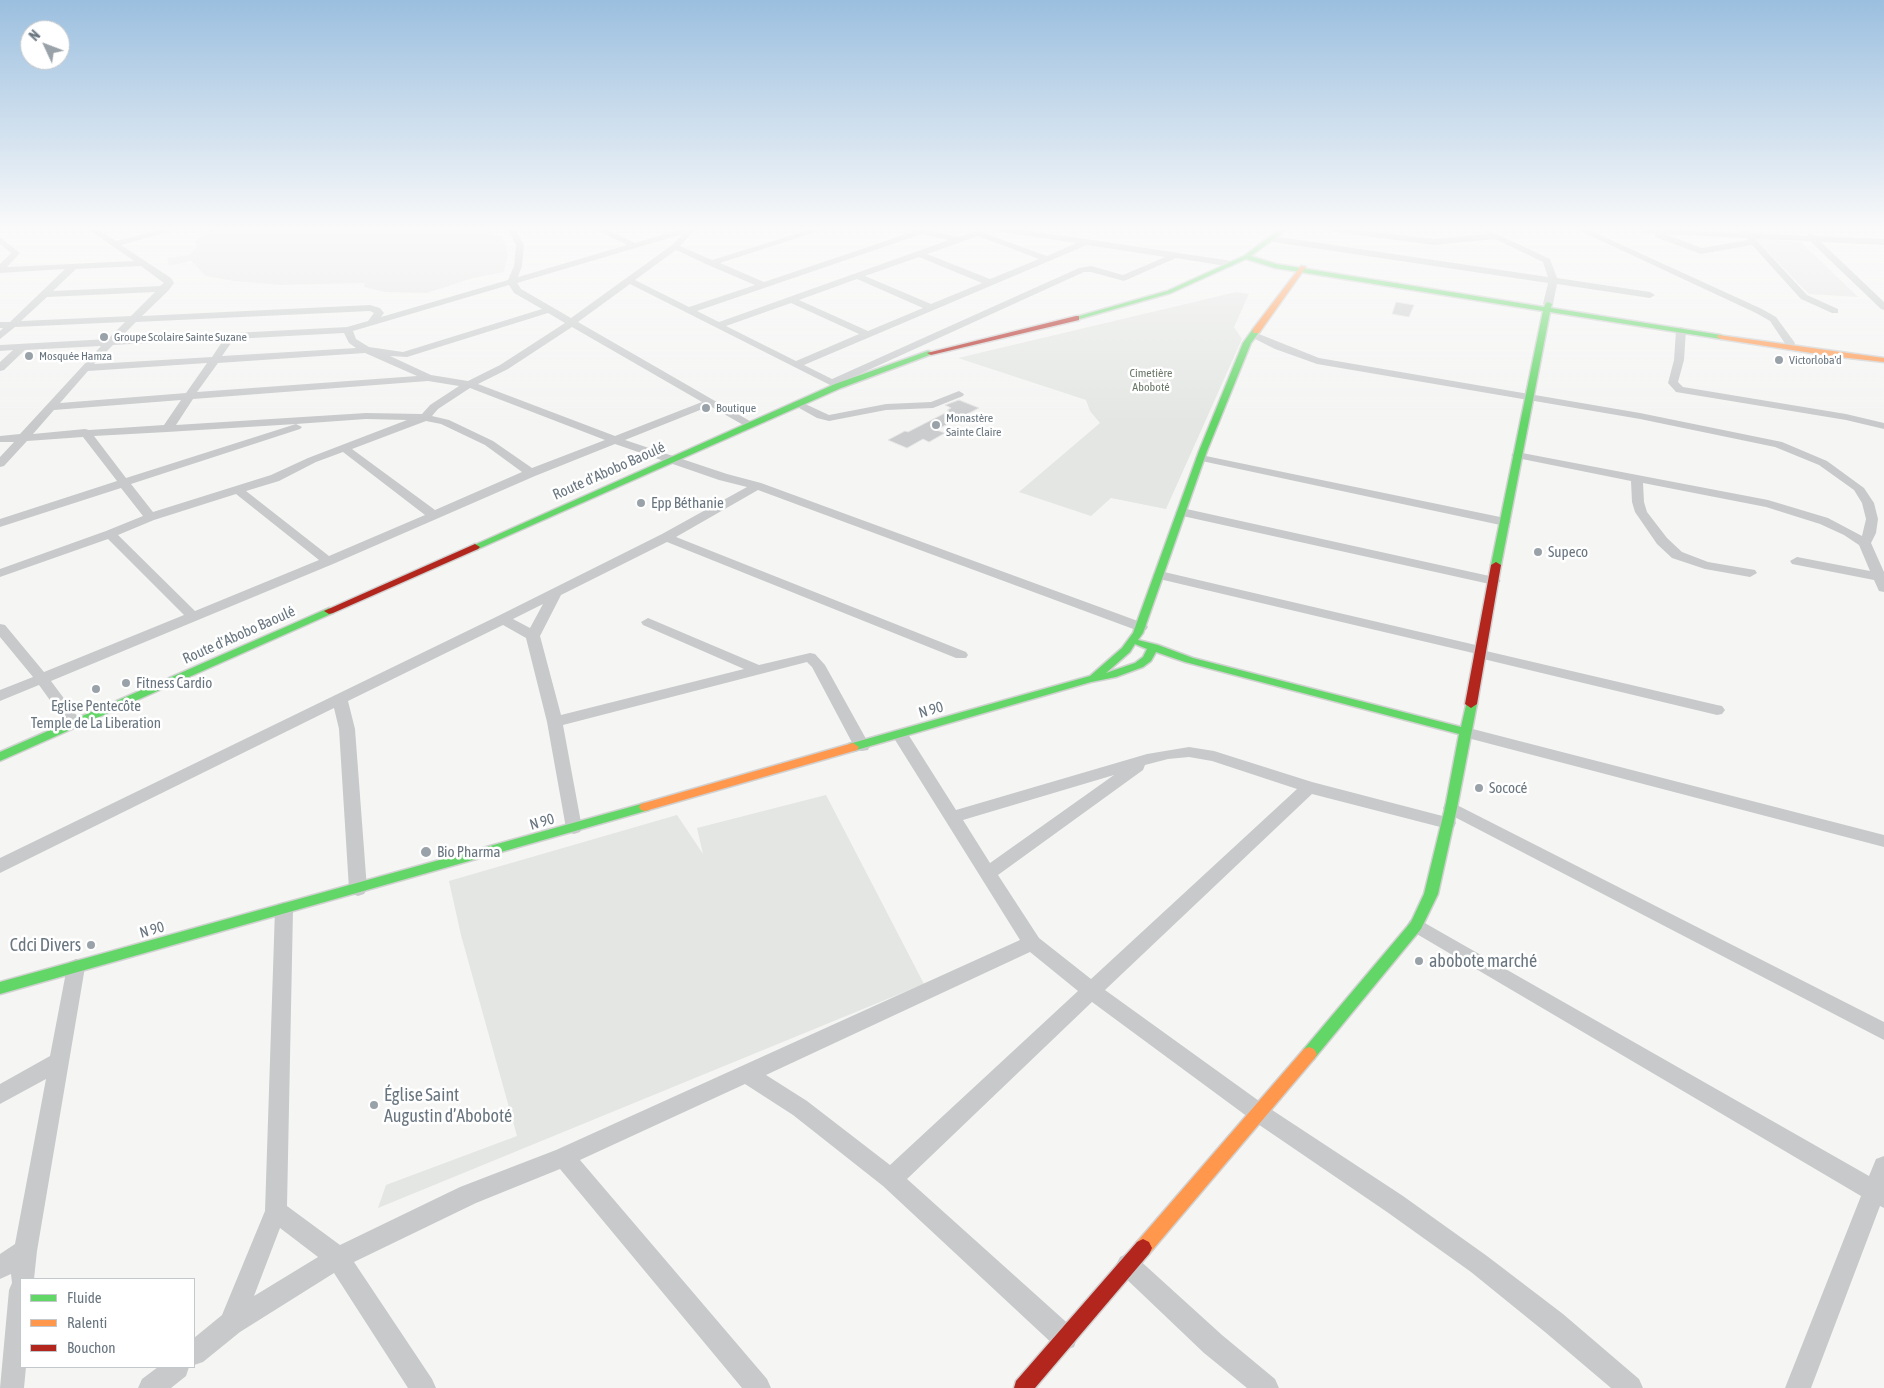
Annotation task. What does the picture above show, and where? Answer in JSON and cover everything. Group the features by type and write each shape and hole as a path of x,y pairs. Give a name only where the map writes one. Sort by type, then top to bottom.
{"street":[{"path":"0,336 44,294 49,294"},
{"path":"0,464 85,368 160,294"},
{"path":"0,348 348,330 472,294"},
{"path":"521,294 750,424"},
{"path":"0,573 110,534 150,517 275,478 344,448 425,417 434,407 468,384 504,366 612,294"},
{"path":"655,294 835,385 1031,294"},
{"path":"688,311 738,294"},
{"path":"717,326 809,294"},
{"path":"899,294 932,308"},
{"path":"795,365 966,294"},
{"name":"Route d'Abobo Baoulé","path":"0,757 674,459 835,385 940,350 1132,304 1164,294"},
{"path":"1129,646 1141,627 1201,458 1247,343 1284,294"},
{"path":"1467,294 1790,343 1883,360"},
{"path":"1023,1388 1259,1113 1416,925 1431,894 1450,816 1464,732 1517,455 1550,294"},
{"path":"1642,294 1650,295"},
{"path":"1721,294 1772,319 1790,343"},
{"path":"1801,294 1804,297 1835,311"},
{"path":"1870,294 1884,307"},
{"path":"792,300 869,335"},
{"path":"1548,306 1680,330 1883,360"},
{"path":"0,325 370,308 377,310 379,313 371,324"},
{"path":"85,368 366,350 395,355 415,353 548,310"},
{"path":"348,330 352,340 366,350 414,370 428,378"},
{"path":"1680,330 1679,360 1673,383 1680,390 1846,416 1884,426"},
{"path":"1254,335 1279,348 1317,361 1530,396 1738,435 1799,452 1823,463 1858,488 1868,503 1872,519 1870,533 1865,543"},
{"path":"167,429 231,336"},
{"path":"0,368 22,347"},
{"path":"50,407 428,378 468,384 617,440 723,477 757,486 1141,627 1154,648"},
{"path":"797,404 820,416 829,418 886,407 933,406 959,394"},
{"path":"0,696 328,561 531,474 711,402"},
{"path":"0,439 85,432 396,415 425,417 468,432 489,443 531,474"},
{"path":"0,523 318,420"},
{"path":"85,432 150,517"},
{"path":"344,448 433,515"},
{"path":"1517,455 1786,509 1824,521 1848,532 1865,543 1882,582"},
{"path":"1201,458 1505,522"},
{"path":"1637,478 1638,502 1641,512 1662,541 1677,555 1704,565 1750,573"},
{"path":"0,866 503,619 666,537 757,486"},
{"path":"238,490 328,561"},
{"path":"1182,512 1494,581"},
{"path":"110,534 193,617"},
{"path":"666,537 961,655"},
{"path":"1797,560 1882,582"},
{"path":"1160,575 1717,710"},
{"path":"556,592 533,636 555,722 574,828"},
{"path":"503,619 533,636"},
{"path":"648,622 760,671"},
{"path":"0,628 42,679 75,724"},
{"path":"1129,646 1154,648 1189,660 1884,840"},
{"path":"1129,646 1147,659 1189,660"},
{"name":"N 90","path":"1090,679 1129,646"},
{"path":"1147,659 1154,648"},
{"path":"555,722 810,657 818,665 862,746"},
{"name":"N 90","path":"0,988 358,889 1127,670 1147,659"},
{"path":"340,700 347,729 358,889"},
{"path":"900,735 1032,943 1093,992 1259,1113 1395,1204 1479,1264 1554,1322 1630,1388"},
{"path":"953,817 1168,754 1189,752 1214,756 1309,787 1450,816 1884,1032"},
{"path":"989,873 1147,759"},
{"path":"891,1179 1093,992 1309,787"},
{"path":"231,1322 276,1211 284,909"},
{"path":"1416,925 1879,1194"},
{"path":"195,1352 231,1322 338,1258 468,1195 564,1157 1032,943"},
{"path":"22,1278 25,1251 76,967"},
{"path":"0,1095 59,1061"},
{"path":"746,1073 800,1108 891,1179 1065,1338"},
{"path":"564,1157 758,1388"},
{"path":"1798,1388 1879,1194 1884,1166"},
{"path":"276,1211 338,1258 423,1388"},
{"path":"0,1267 25,1251"},
{"path":"1128,1266 1213,1344 1266,1388"},
{"path":"11,1388 20,1300"},
{"path":"151,1388 176,1368"}],"green space":[{"name":"Cimetière Aboboté","path":"1229,294 1249,294 1234,327 1242,339 1166,509 1111,498 1091,516 1019,492 1100,423 1090,411 1086,400 958,358"},
{"path":"1809,294 1855,294 1858,297"},
{"path":"826,795 924,984 378,1208 386,1185 517,1136 461,935 449,881 677,815 703,854 697,828"}],"building":[{"path":"1396,302 1414,305 1409,317 1392,314"},
{"name":"Monastère Sainte Claire","path":"959,400 979,408 936,430 945,433 929,442 923,439 907,448 888,440 949,411 947,410 951,408 945,405"}],"traffic: fast":[{"path":"1076,318 1163,294"},
{"path":"1449,294 1721,337"},
{"path":"1496,565 1548,304"},
{"path":"1095,676 1126,650 1138,633 1203,451 1247,343 1256,331"},
{"path":"475,547 838,386 931,353"},
{"path":"0,757 329,611"},
{"path":"1140,643 1189,660 1465,732"},
{"path":"853,747 1090,679 1112,675 1139,665 1147,659 1154,647"},
{"path":"1309,1054 1416,925 1431,894 1451,808 1471,704"},
{"path":"0,988 645,807"}],"traffic: slow":[{"path":"1256,331 1283,294"},
{"path":"1721,337 1884,360"},
{"path":"645,807 853,747"},
{"path":"1143,1248 1309,1054"}],"traffic: jam":[{"path":"931,353 1076,318"},
{"path":"329,611 475,547"},
{"path":"1471,704 1496,565"},
{"path":"1023,1388 1143,1248"}],"place":[{"name":"Groupe Scolaire Sainte Suzane","path":"104,337"},
{"name":"Mosquée Hamza","path":"29,356"},
{"name":"Victorloba'd","path":"1779,360"},
{"name":"Boutique","path":"706,408"},
{"name":"Monastère Sainte Claire","path":"936,425"},
{"name":"Epp Béthanie","path":"641,503"},
{"name":"Supeco","path":"1538,552"},
{"name":"Fitness Cardio","path":"126,683"},
{"name":"Eglise Pentecôte Temple de La Liberation","path":"96,689"},
{"name":"Sococé","path":"1479,788"},
{"name":"Bio Pharma","path":"426,852"},
{"name":"Cdci Divers","path":"91,945"},
{"name":"abobote marché","path":"1419,961"},
{"name":"Église Saint Augustin d’Aboboté","path":"374,1105"}]}
